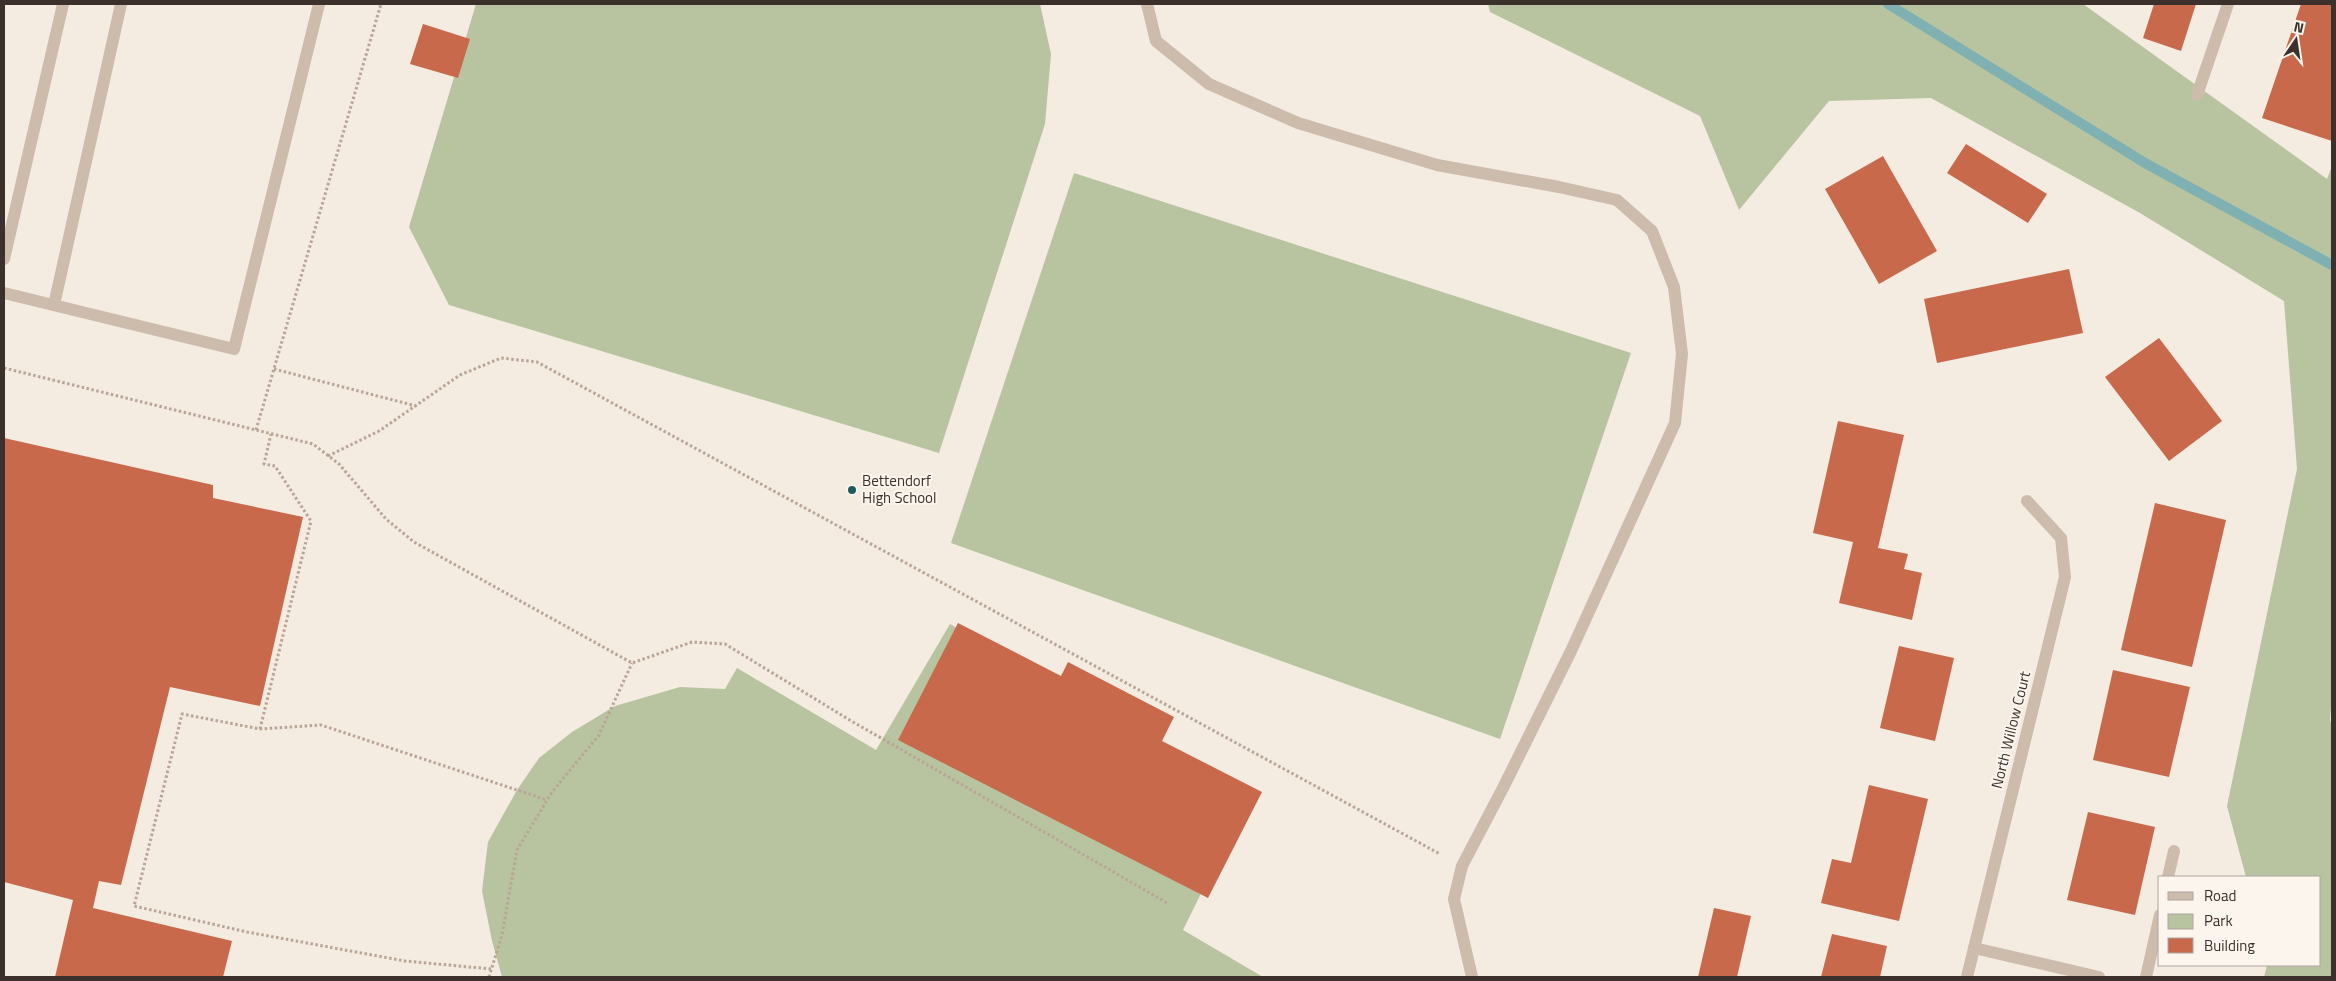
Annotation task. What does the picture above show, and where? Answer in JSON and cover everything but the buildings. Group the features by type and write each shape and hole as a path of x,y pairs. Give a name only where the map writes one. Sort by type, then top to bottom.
{"street":[{"path":"4,259 63,4"},
{"path":"54,305 121,4"},
{"path":"4,293 234,349 319,4"},
{"path":"1147,4 1156,41 1209,84 1298,123 1437,165 1559,187 1618,200 1652,231 1674,287 1682,354 1675,423 1570,651 1504,786 1462,866 1454,899 1472,977"},
{"path":"2197,95 2228,4"},
{"name":"North Willow Court","path":"1967,977 2065,577 2061,538 2027,501"},
{"path":"2168,876 2174,851"},
{"path":"2146,977 2158,924"},
{"path":"1974,948 2099,977"}],"path":[{"path":"256,430 381,4"},
{"path":"328,456 380,432 460,375 501,358 537,362 1462,866"},
{"path":"4,368 313,444 339,464 386,519 414,542 632,663"},
{"path":"274,369 416,406"},
{"path":"260,729 311,520 274,466 264,464 271,434"},
{"path":"489,977 502,935 517,850 547,800 599,735 632,663 692,642 725,644 848,719 1169,904"},
{"path":"491,969 395,959 247,932 134,906 182,714 260,729 321,725 547,800"}],"green space":[{"path":"476,4 1040,4 1051,54 1045,124 939,453 449,305 409,227"},
{"path":"1488,4 2083,4 2327,179 2332,166 2332,694 2330,720 2332,726 2332,977 2264,977 2267,966 2321,966 2321,876 2246,876 2227,806 2297,469 2284,301 2140,213 1931,98 1829,101 1739,210 1700,116 1490,12"},
{"path":"1074,173 1631,353 1500,739 951,543"},
{"path":"950,624 1249,796 1183,930 1263,977 502,977 492,941 482,891 488,842 517,790 539,758 572,732 615,706 680,687 725,689 737,668 876,750"}],"waterway":[{"path":"1888,4 2145,163 2332,265"}],"place":[{"name":"Bettendorf High School","path":"852,490"}]}
